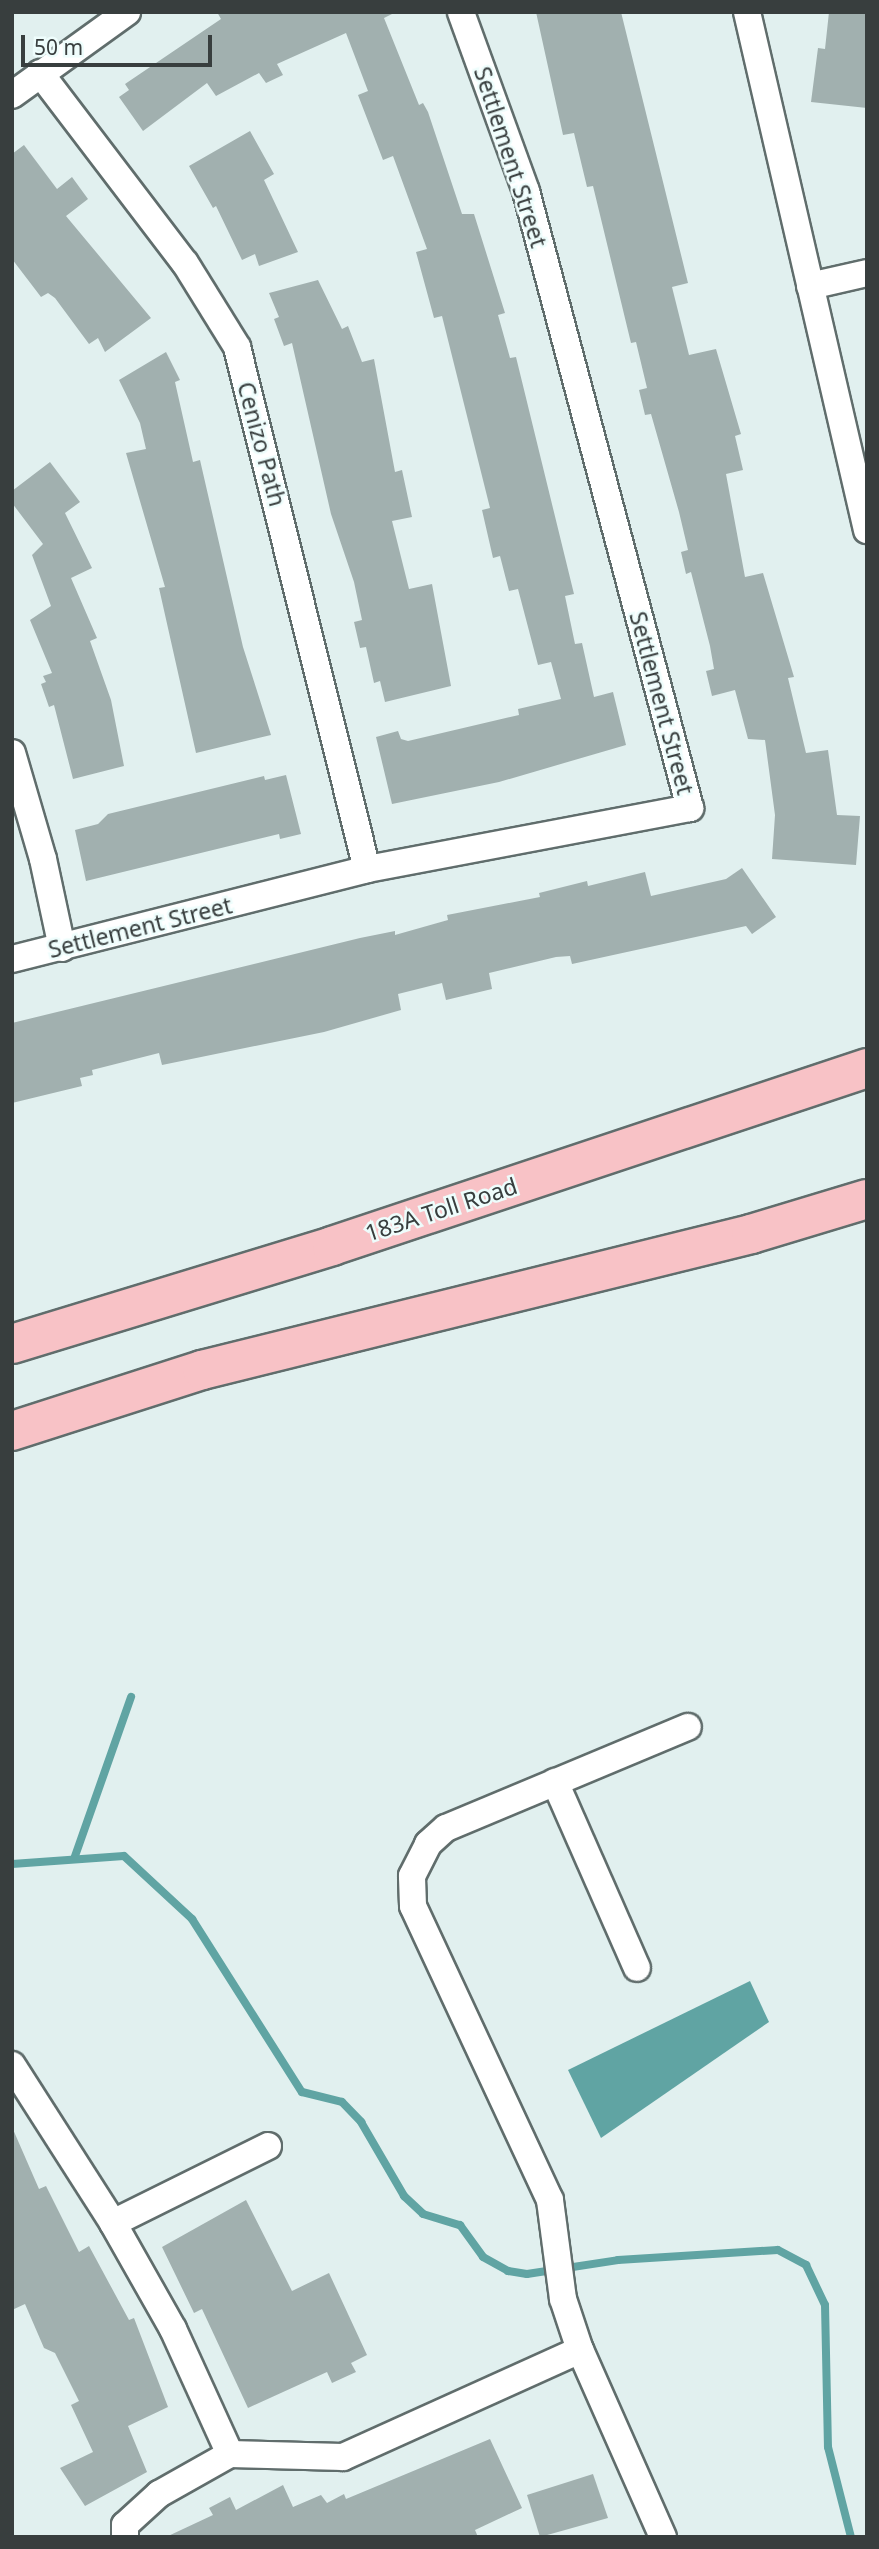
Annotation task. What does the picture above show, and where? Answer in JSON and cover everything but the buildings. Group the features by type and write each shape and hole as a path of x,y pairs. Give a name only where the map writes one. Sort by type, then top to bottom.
{"highway":[{"name":"183A Toll Road","path":"12,1344 332,1245 867,1068"},
{"path":"12,1431 202,1370 751,1234 867,1199"},
{"path":"751,1234 867,1224"}],"street":[{"path":"12,95 127,12"},
{"name":"Settlement Street","path":"12,959 367,869 690,808 526,191 461,12"},
{"path":"747,12 810,286 859,457 867,530"},
{"name":"Cenizo Path","path":"40,73 186,263 237,347 367,869"},
{"path":"810,286 867,273"},
{"path":"12,753 43,859 62,948"},
{"path":"663,2537 580,2350 563,2299 558,2242 550,2200 413,1906 412,1876 428,1844 446,1828 688,1727"},
{"path":"555,1782 637,1968"},
{"path":"12,2065 113,2223 173,2329 230,2454"},
{"path":"113,2223 268,2146"},
{"path":"125,2537 125,2525 159,2494 230,2454 342,2457 580,2350"}],"water":[{"path":"750,1981 769,2022 601,2138 568,2070"}],"waterway":[{"path":"74,1859 131,1697"},
{"path":"12,1864 124,1856 192,1919 302,2092 342,2102 361,2122 404,2196 423,2214 460,2225 483,2257 508,2271 527,2274 618,2260 778,2250 806,2265 825,2305 828,2447 851,2537"}]}
